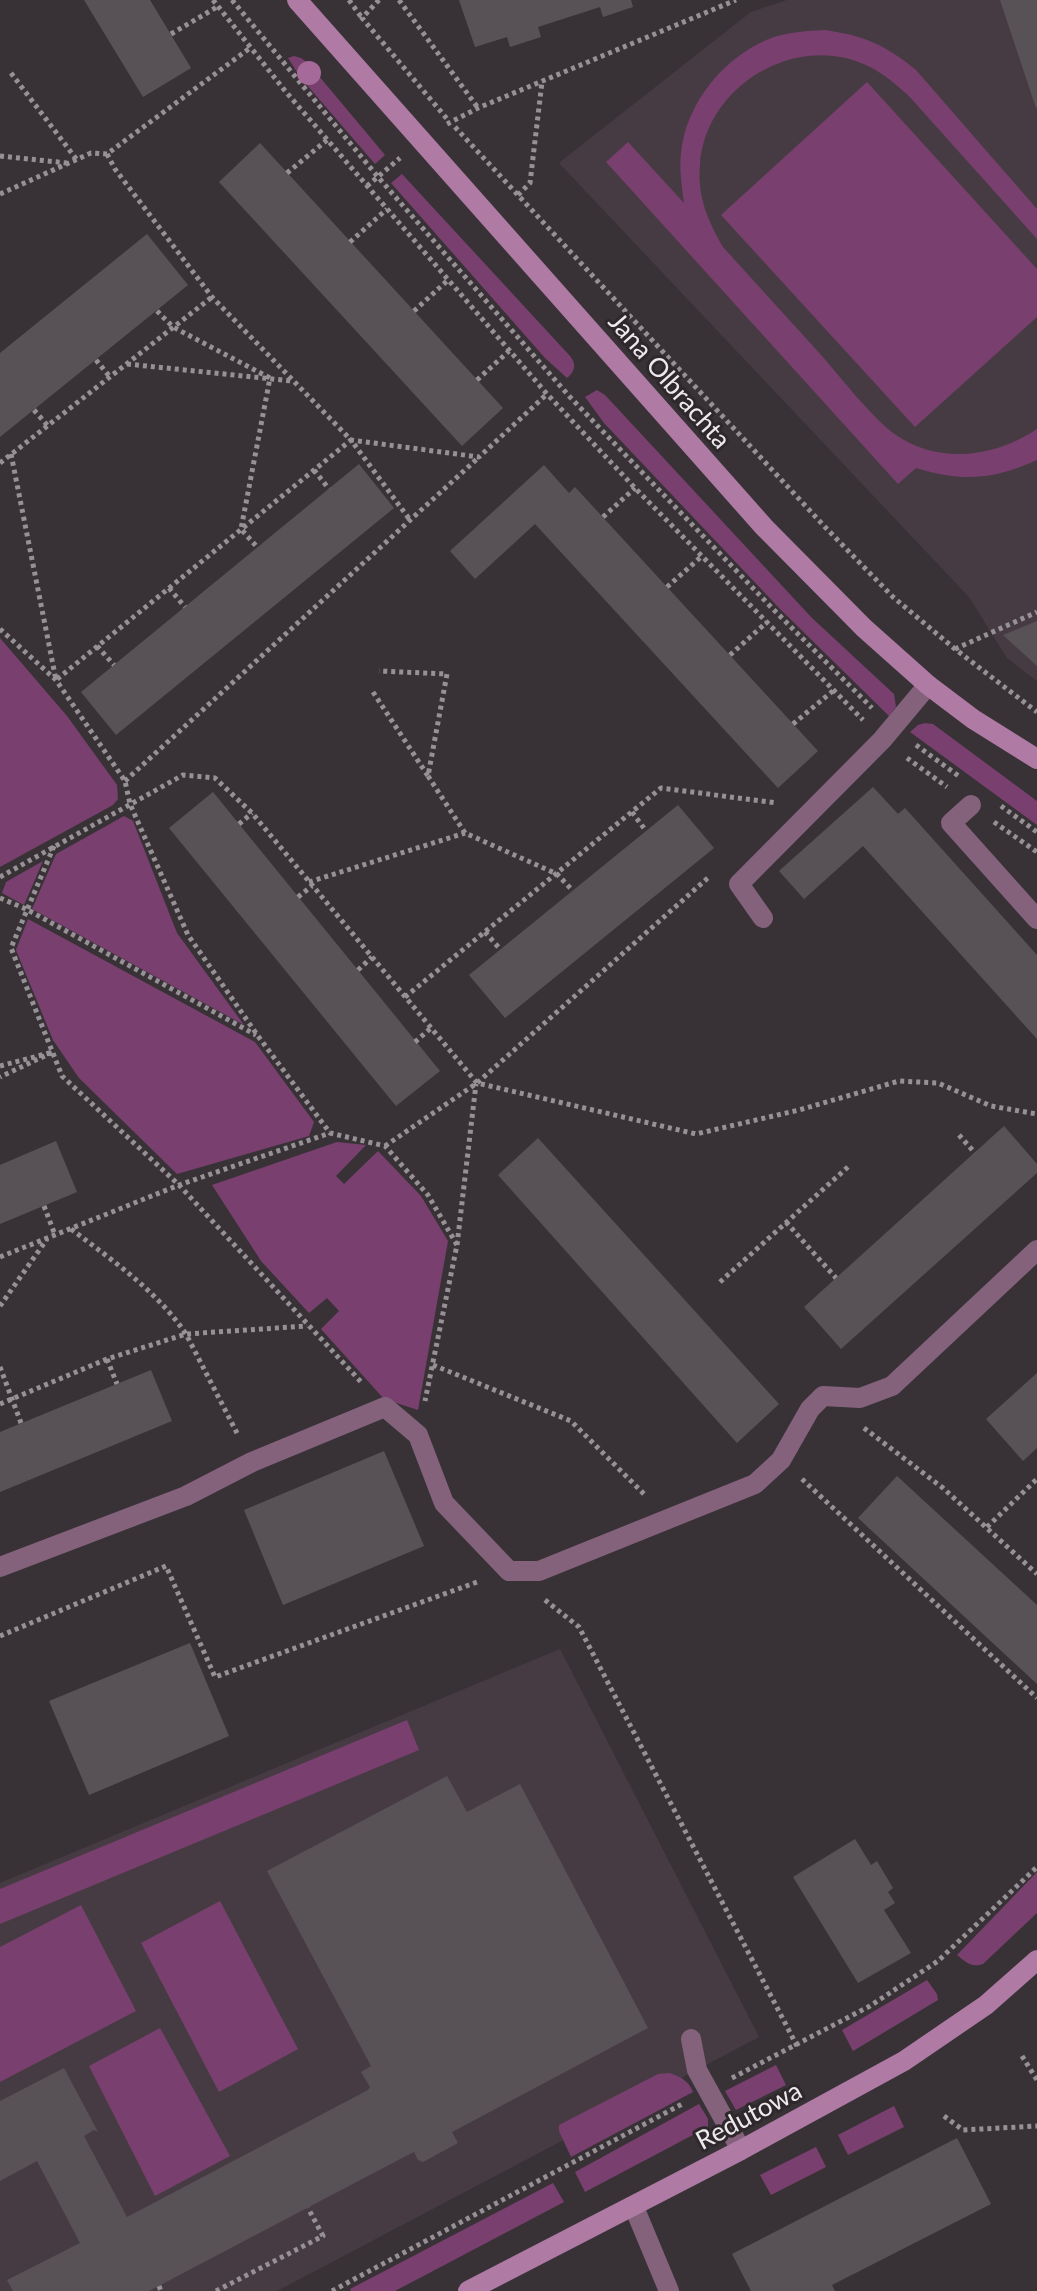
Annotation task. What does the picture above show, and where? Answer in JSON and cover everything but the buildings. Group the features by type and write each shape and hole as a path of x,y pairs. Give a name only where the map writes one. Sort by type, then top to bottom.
{"street":[{"name":"Jana Olbrachta","path":"297,0 764,527 864,628 928,685 973,719 1037,759"},
{"path":"763,918 739,884 887,734 928,685"},
{"path":"971,805 951,823 1037,919"},
{"path":"0,1567 186,1496 252,1462 385,1407 418,1435 444,1503 509,1571 539,1571 755,1484 781,1460 810,1409 823,1396 860,1398 892,1386 1037,1250"},
{"name":"Redutowa","path":"468,2291 634,2207 904,2061 986,2005 1037,1960"},
{"path":"691,2039 697,2070 741,2150"},
{"path":"634,2207 669,2291"}],"path":[{"path":"213,0 327,140 509,351 635,488 834,690 971,805 1037,852"},
{"path":"232,0 378,177 569,396 771,607 887,734 964,780"},
{"path":"349,0 450,122 825,527 893,597 1037,712"},
{"path":"362,18 379,0"},
{"path":"399,0 478,108"},
{"path":"367,186 422,139 450,122 736,0"},
{"path":"171,34 217,7"},
{"path":"0,194 91,153 107,154 250,48"},
{"path":"11,73 77,160"},
{"path":"518,195 530,183 542,81"},
{"path":"287,173 327,140"},
{"path":"107,154 115,169 212,297 351,440 410,520"},
{"path":"0,156 68,163"},
{"path":"350,242 387,209"},
{"path":"414,311 448,280"},
{"path":"0,463 212,297"},
{"path":"157,311 173,327 270,378"},
{"path":"477,380 509,351"},
{"path":"96,360 110,377"},
{"path":"126,364 293,381"},
{"path":"241,529 270,378"},
{"path":"125,781 547,394"},
{"path":"34,410 48,426"},
{"path":"56,680 351,440 479,457"},
{"path":"11,454 56,680"},
{"path":"314,470 329,489"},
{"path":"603,517 635,488"},
{"path":"241,529 257,547"},
{"path":"667,587 702,556"},
{"path":"169,588 185,607"},
{"path":"955,649 1037,612"},
{"path":"730,655 767,622"},
{"path":"0,629 56,680 125,781 130,804 188,935 330,1133"},
{"path":"97,646 114,665"},
{"path":"379,671 447,674 428,776"},
{"path":"793,724 834,690"},
{"path":"373,692 465,833 557,874 573,891"},
{"path":"0,877 183,775 215,778 252,813 477,1083 696,1134 799,1110 899,1081 938,1083 991,1106 1037,1114"},
{"path":"405,997 661,788 791,805"},
{"path":"1001,806 1037,832"},
{"path":"632,812 646,831"},
{"path":"239,824 252,813"},
{"path":"298,897 311,884 465,833"},
{"path":"54,845 11,948 62,1076 179,1185 385,1407"},
{"path":"385,1146 477,1083 711,875"},
{"path":"0,898 26,909 258,1036"},
{"path":"485,932 500,949"},
{"path":"358,970 372,957"},
{"path":"415,1042 431,1028"},
{"path":"0,1066 53,1052"},
{"path":"0,1077 53,1052"},
{"path":"418,1435 457,1245 477,1083"},
{"path":"0,1257 179,1185 330,1133 385,1146 428,1195 457,1245"},
{"path":"959,1135 975,1153"},
{"path":"720,1282 849,1166"},
{"path":"0,1306 51,1236 44,1206"},
{"path":"786,1222 836,1278"},
{"path":"70,1229 148,1288 176,1319 252,1462"},
{"path":"0,1404 107,1359 186,1334 308,1326"},
{"path":"107,1359 117,1384"},
{"path":"433,1365 571,1421 668,1519"},
{"path":"0,1367 21,1423"},
{"path":"823,1396 943,1488 1037,1574"},
{"path":"781,1460 1037,1698"},
{"path":"987,1527 1037,1479"},
{"path":"0,1636 166,1566 215,1677 509,1571 579,1627 797,2046"},
{"path":"1022,2056 1037,2080"},
{"path":"944,2116 963,2130 1037,2126"},
{"path":"216,2291 323,2236 308,2208"}],"shaded area":[{"path":"787,0 1037,0 1037,681 1007,658 969,597 559,163 751,12"},
{"path":"824,30 873,42 916,70 1037,209 1037,239 894,83 868,66 840,57 812,56 785,61 759,73 736,90 718,111 706,137 700,165 702,198 713,228 723,247 893,433 928,450 965,454 1003,446 1037,429 1037,460 1006,472 977,477 916,468 898,484 606,162 628,142 684,203 680,166 684,134 711,82 740,55 756,45 780,35"},
{"path":"294,56 308,63 385,155 375,164 300,77 288,58"},
{"path":"867,82 1037,269 1037,317 915,427 721,215"},
{"path":"402,174 570,356 574,368 567,378 545,358 391,183"},
{"path":"597,390 812,618 894,694 896,707 889,716 780,609 604,423 585,397"},
{"path":"0,638 67,716 117,785 118,799 113,805 0,867"},
{"path":"925,723 933,724 1037,801 1037,825 910,732"},
{"path":"124,816 133,821 177,933 244,1025 32,909 56,854"},
{"path":"43,861 24,905 2,893 6,882"},
{"path":"28,919 255,1042 314,1122 309,1136 177,1174 79,1078 53,1040 16,950"},
{"path":"337,1142 366,1145 336,1176 344,1184 378,1151 421,1196 448,1241 418,1410 384,1399 321,1329 339,1311 327,1298 309,1313 261,1261 212,1185"},
{"path":"560,1649 759,2037 277,2291 0,2291 0,1883"},
{"path":"407,1720 419,1750 0,1924 0,1889"},
{"path":"1037,1872 1037,1913 983,1964 972,1965 957,1955"},
{"path":"220,1901 298,2049 219,2092 141,1943"},
{"path":"81,1905 136,2011 0,2082 0,1947"},
{"path":"927,1980 938,2000 853,2051 842,2030"},
{"path":"160,2028 230,2156 155,2196 89,2066"},
{"path":"776,2065 786,2085 736,2110 725,2091"},
{"path":"669,2073 684,2080 693,2092 571,2157 559,2125 658,2074"},
{"path":"699,2104 708,2119 708,2127 585,2192 575,2172"},
{"path":"894,2106 904,2127 848,2155 838,2135"},
{"path":"816,2147 826,2167 771,2195 760,2175"},
{"path":"553,2183 564,2202 395,2291 351,2291 350,2289"}]}
